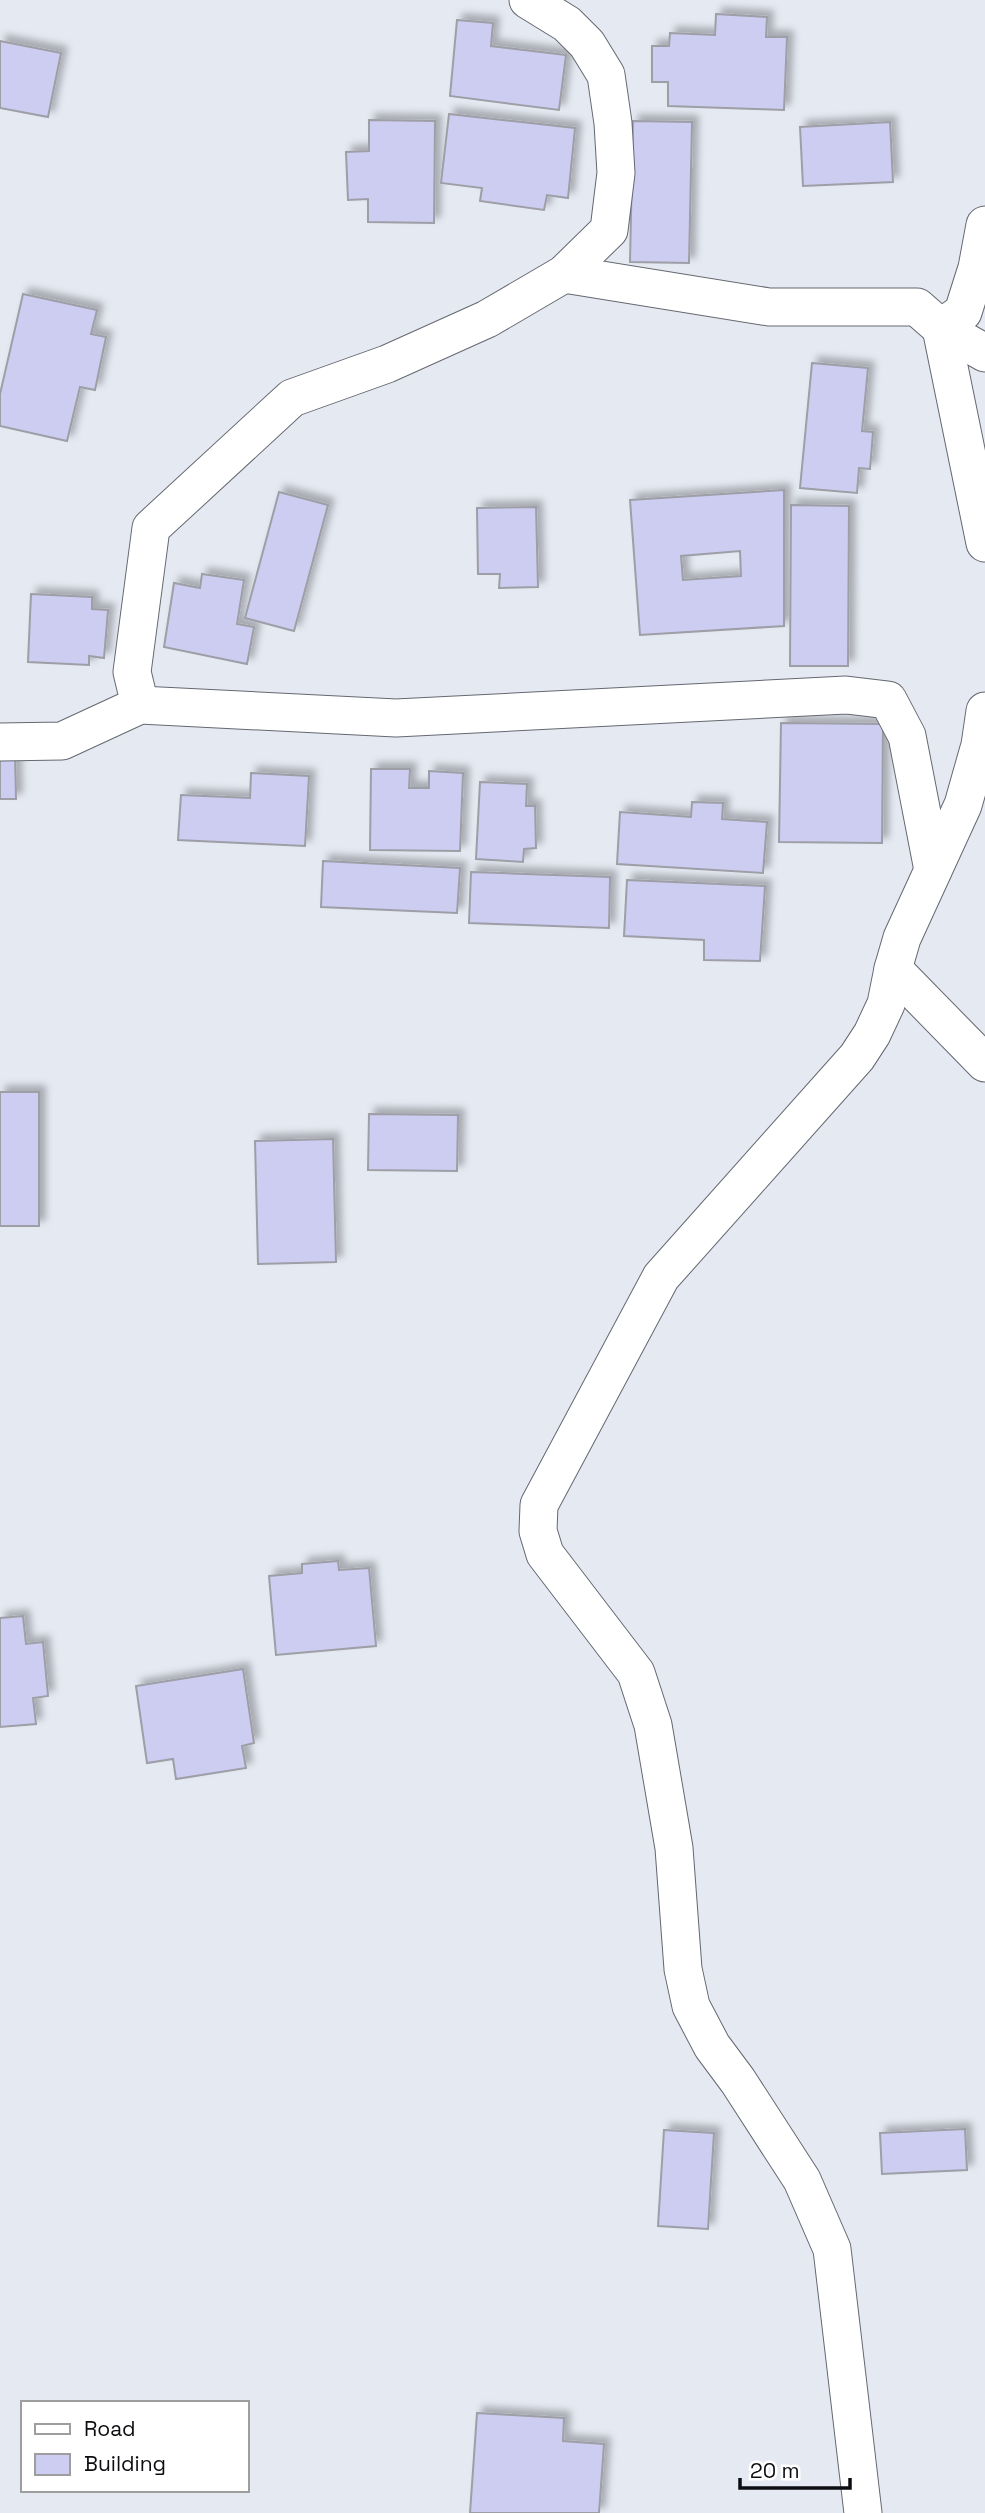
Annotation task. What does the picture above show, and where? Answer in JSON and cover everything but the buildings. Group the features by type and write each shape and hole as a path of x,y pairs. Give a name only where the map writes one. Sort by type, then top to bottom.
{"street":[{"path":"140,705 132,672 151,528 292,398 387,364 487,319 564,274 609,230 617,173 606,75 587,44 567,24 528,0"},
{"path":"941,328 963,312 977,268 985,225"},
{"path":"564,274 769,307 917,307 941,328 985,354"},
{"path":"941,328 985,543"},
{"path":"0,742 62,741 140,705 396,718 846,695 888,700 907,736 933,870"},
{"path":"863,2513 832,2249 802,2179 712,2046 691,2006 683,1969 674,1848 653,1725 645,1696 636,1673 545,1554 538,1531 539,1505 661,1277 857,1057 872,1034 886,1004 892,969 902,939 963,804 980,745 985,711"},
{"path":"892,969 985,1062"}]}
